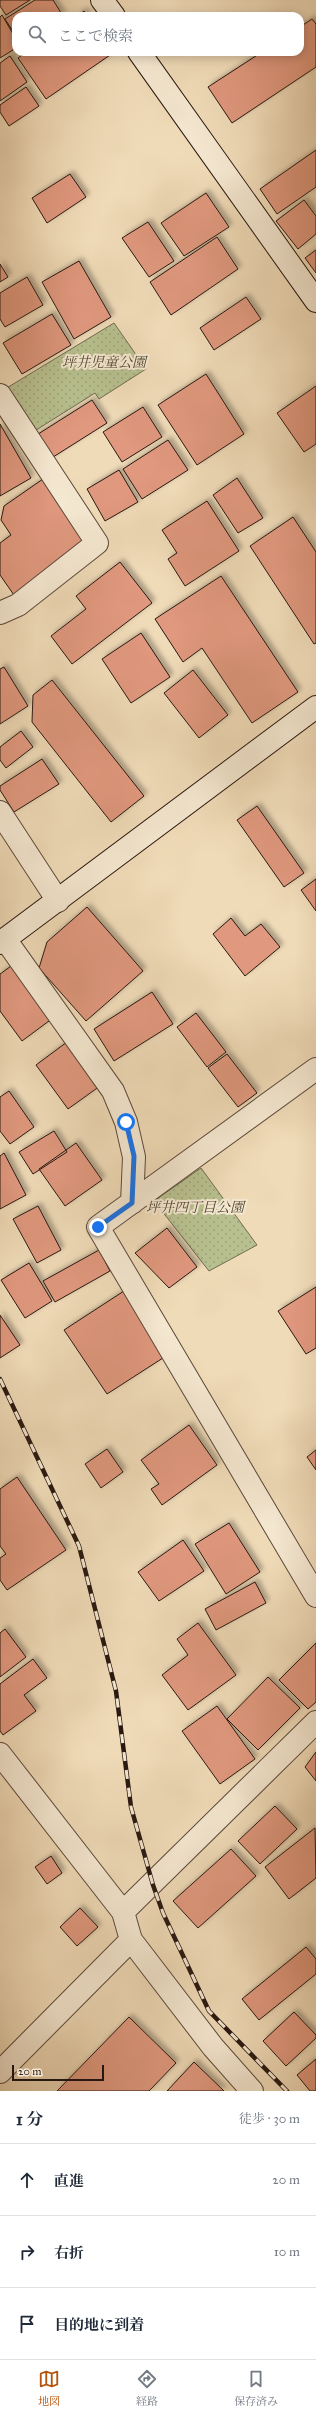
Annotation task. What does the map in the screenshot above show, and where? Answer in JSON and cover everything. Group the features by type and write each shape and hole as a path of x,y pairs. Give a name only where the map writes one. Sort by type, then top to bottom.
{"street":[{"path":"102,0 111,12"},
{"path":"142,56 316,300"},
{"path":"0,395 97,542 18,605 0,613"},
{"path":"132,1203 134,1156 126,1122 114,1091 3,941 58,902 316,707"},
{"path":"0,812 58,902"},
{"path":"316,1069 98,1227 316,1596"},
{"path":"123,1912 316,1722"},
{"path":"0,1754 123,1912 131,1940 213,2048 252,2091"},
{"path":"0,2072 131,1940"}],"green space":[{"name":"坪井児童公園","path":"114,323 146,369 99,399 95,393 33,432 5,389"},
{"name":"坪井四丁目公園","path":"201,1168 257,1245 209,1271 154,1201"}],"building":[{"path":"0,0 30,0 6,15 0,6"},
{"path":"35,0 53,0 60,12 16,12"},
{"path":"2,15 12,32 12,50 0,58 0,17"},
{"path":"12,15 12,30 5,19"},
{"path":"312,19 316,24 316,67 232,123 208,87 256,56 304,56 304,24"},
{"path":"10,56 27,82 0,101 0,63"},
{"path":"21,56 109,56 46,99 18,58"},
{"path":"26,87 39,106 9,126 0,112 0,105"},
{"path":"316,150 316,187 277,214 260,189"},
{"path":"70,174 86,197 47,223 32,198"},
{"path":"206,193 229,227 184,256 161,223"},
{"path":"304,200 316,216 316,234 298,249 276,221"},
{"path":"148,222 174,261 149,277 122,238"},
{"path":"217,237 238,269 171,315 150,282"},
{"path":"316,250 316,273 305,258"},
{"path":"79,261 111,317 74,339 42,282"},
{"path":"0,264 8,277 0,282"},
{"path":"27,277 43,305 5,327 0,319 0,293"},
{"path":"246,297 261,319 214,350 200,328"},
{"path":"52,314 71,345 22,374 3,343"},
{"path":"206,374 244,434 197,465 158,405"},
{"path":"316,386 316,444 304,452 277,413"},
{"path":"92,400 107,423 50,459 35,436"},
{"path":"143,407 162,437 122,462 103,432"},
{"path":"0,424 31,478 0,496"},
{"path":"168,440 188,470 142,499 123,469"},
{"path":"119,470 138,502 105,521 87,489"},
{"path":"237,478 263,518 238,533 213,495"},
{"path":"43,479 90,547 16,598 0,575 0,543 11,535 1,520 4,506"},
{"path":"207,501 239,551 185,586 168,559 177,553 162,530"},
{"path":"293,517 316,552 316,643 314,644 250,546"},
{"path":"120,562 152,603 72,664 51,636 86,609 76,596"},
{"path":"221,576 298,692 252,723 202,648 183,662 155,619"},
{"path":"141,633 170,677 131,703 102,659"},
{"path":"4,667 28,706 0,724 0,669"},
{"path":"193,670 228,715 199,738 164,693"},
{"path":"52,680 144,796 111,822 32,722 33,695"},
{"path":"21,731 33,747 6,768 0,760 0,747"},
{"path":"42,759 59,784 14,812 0,790 0,786"},
{"path":"257,806 304,873 284,887 237,820"},
{"path":"316,879 316,911 301,890"},
{"path":"87,907 143,971 86,1021 39,968 47,942"},
{"path":"231,918 245,936 261,924 280,947 245,976 213,934"},
{"path":"14,964 53,1018 22,1041 0,1011 0,974"},
{"path":"152,992 173,1024 114,1061 94,1029"},
{"path":"196,1013 226,1052 207,1067 177,1027"},
{"path":"67,1042 100,1086 68,1109 36,1065"},
{"path":"227,1054 257,1093 238,1107 208,1068"},
{"path":"9,1091 34,1127 10,1144 0,1131 0,1097"},
{"path":"54,1131 67,1152 33,1174 19,1152"},
{"path":"76,1143 102,1180 65,1206 39,1169"},
{"path":"4,1153 26,1195 0,1209 0,1156"},
{"path":"38,1206 61,1250 37,1263 13,1219"},
{"path":"167,1228 197,1267 169,1288 135,1253"},
{"path":"99,1250 110,1271 55,1302 43,1281"},
{"path":"29,1263 52,1301 25,1318 1,1280"},
{"path":"316,1287 316,1348 306,1354 278,1311"},
{"path":"124,1291 166,1356 107,1394 64,1330"},
{"path":"0,1315 20,1345 0,1358"},
{"path":"189,1425 217,1465 162,1505 151,1489 159,1484 141,1460"},
{"path":"107,1449 123,1472 101,1488 85,1464"},
{"path":"316,1450 316,1470 307,1457"},
{"path":"17,1477 66,1550 7,1590 0,1580 0,1558 6,1554 0,1546 0,1489"},
{"path":"229,1523 260,1572 226,1594 195,1544"},
{"path":"183,1540 204,1571 159,1601 138,1572"},
{"path":"255,1582 266,1603 216,1630 205,1609"},
{"path":"198,1623 236,1675 188,1710 162,1675 188,1655 177,1639"},
{"path":"5,1629 26,1657 0,1677 0,1633"},
{"path":"316,1643 316,1702 308,1709 279,1680"},
{"path":"33,1659 47,1678 24,1695 36,1711 3,1735 0,1731 0,1684"},
{"path":"268,1677 300,1708 258,1750 227,1719"},
{"path":"217,1706 255,1759 220,1784 182,1731"},
{"path":"316,1752 316,1781 305,1767"},
{"path":"275,1806 297,1829 260,1864 238,1841"},
{"path":"315,1828 316,1878 289,1899 265,1867"},
{"path":"231,1849 256,1876 198,1928 173,1901"},
{"path":"51,1856 62,1873 47,1884 35,1867"},
{"path":"80,1908 98,1927 77,1946 60,1927"},
{"path":"306,1947 316,1959 316,1974 259,2020 242,1999"},
{"path":"294,2012 316,2035 316,2038 286,2066 263,2041"},
{"path":"129,2017 176,2063 149,2091 57,2091"},
{"path":"316,2059 316,2091 310,2091 297,2075"},
{"path":"194,2062 224,2091 167,2091"}],"railway":[{"path":"0,1379 79,1546 116,1691 131,1807 153,1885 163,1913 209,2011 287,2091"}],"route":[{"path":"98,1227 132,1203 134,1156 126,1122"}]}
